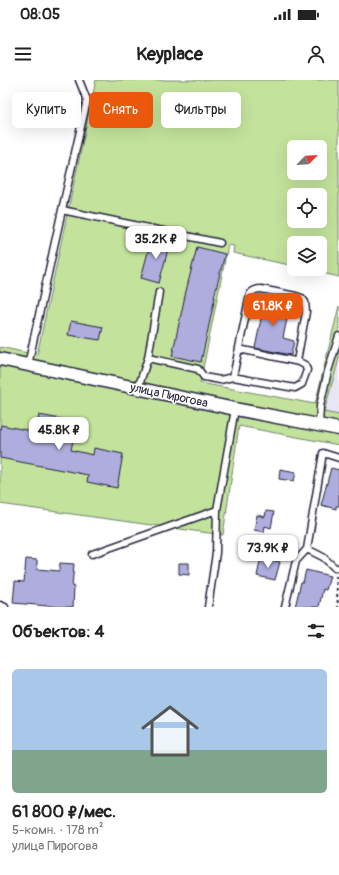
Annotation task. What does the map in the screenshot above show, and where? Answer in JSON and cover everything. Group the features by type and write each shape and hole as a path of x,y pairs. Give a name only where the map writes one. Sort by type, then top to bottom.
{"street":[{"name":"улица Пирогова","path":"0,359 235,409 339,429"}],"lane":[{"path":"28,365 87,100 79,80"},
{"path":"62,210 220,243"},
{"path":"233,377 250,294 253,290 261,289 296,296 302,298 305,302 306,312 297,361"},
{"path":"138,388 148,358 159,292"},
{"path":"319,426 320,406 328,371 339,336"},
{"path":"148,358 198,369 204,377 220,380 233,377 295,388 302,384 307,370 305,366 297,361 239,349"},
{"path":"208,607 216,553 217,510 235,409"},
{"path":"286,607 296,561 307,549 323,453 339,458"},
{"path":"92,554 217,510"},
{"path":"307,549 323,557 337,568"},
{"path":"0,605 5,607"}],"path":[{"path":"337,568 338,607"}],"shaded area":[{"path":"339,359 339,415 324,412"}],"green space":[{"path":"96,80 339,80 339,277 327,274 327,236 287,236 287,265 233,253 234,246 228,245 200,383 315,404 339,306 339,359 324,412 339,415 339,445 239,426 223,535 0,504 0,347 37,355 89,113 89,128 153,128 153,92 93,92"}],"building":[{"path":"152,237 170,242 159,283 141,278"},
{"path":"197,247 225,254 214,297 201,362 172,356"},
{"path":"254,298 290,305 283,338 294,341 291,355 255,348 262,314 251,312"},
{"path":"71,321 103,327 100,340 68,335"},
{"path":"39,415 77,422 71,450 93,455 94,448 123,454 117,488 87,482 88,475 0,458 1,425 36,432"},
{"path":"331,468 339,470 339,506 336,506 336,509 321,505"},
{"path":"280,469 296,472 294,481 279,479"},
{"path":"266,511 274,512 271,528 265,526 264,532 254,530 257,515 265,517"},
{"path":"261,557 280,562 275,580 257,576"},
{"path":"26,559 37,560 37,569 59,571 60,563 74,564 72,587 74,587 73,607 13,603 15,581 24,582"},
{"path":"179,563 189,563 189,575 179,574"},
{"path":"306,570 330,576 326,590 323,589 319,607 295,607 301,582 303,582"}]}
